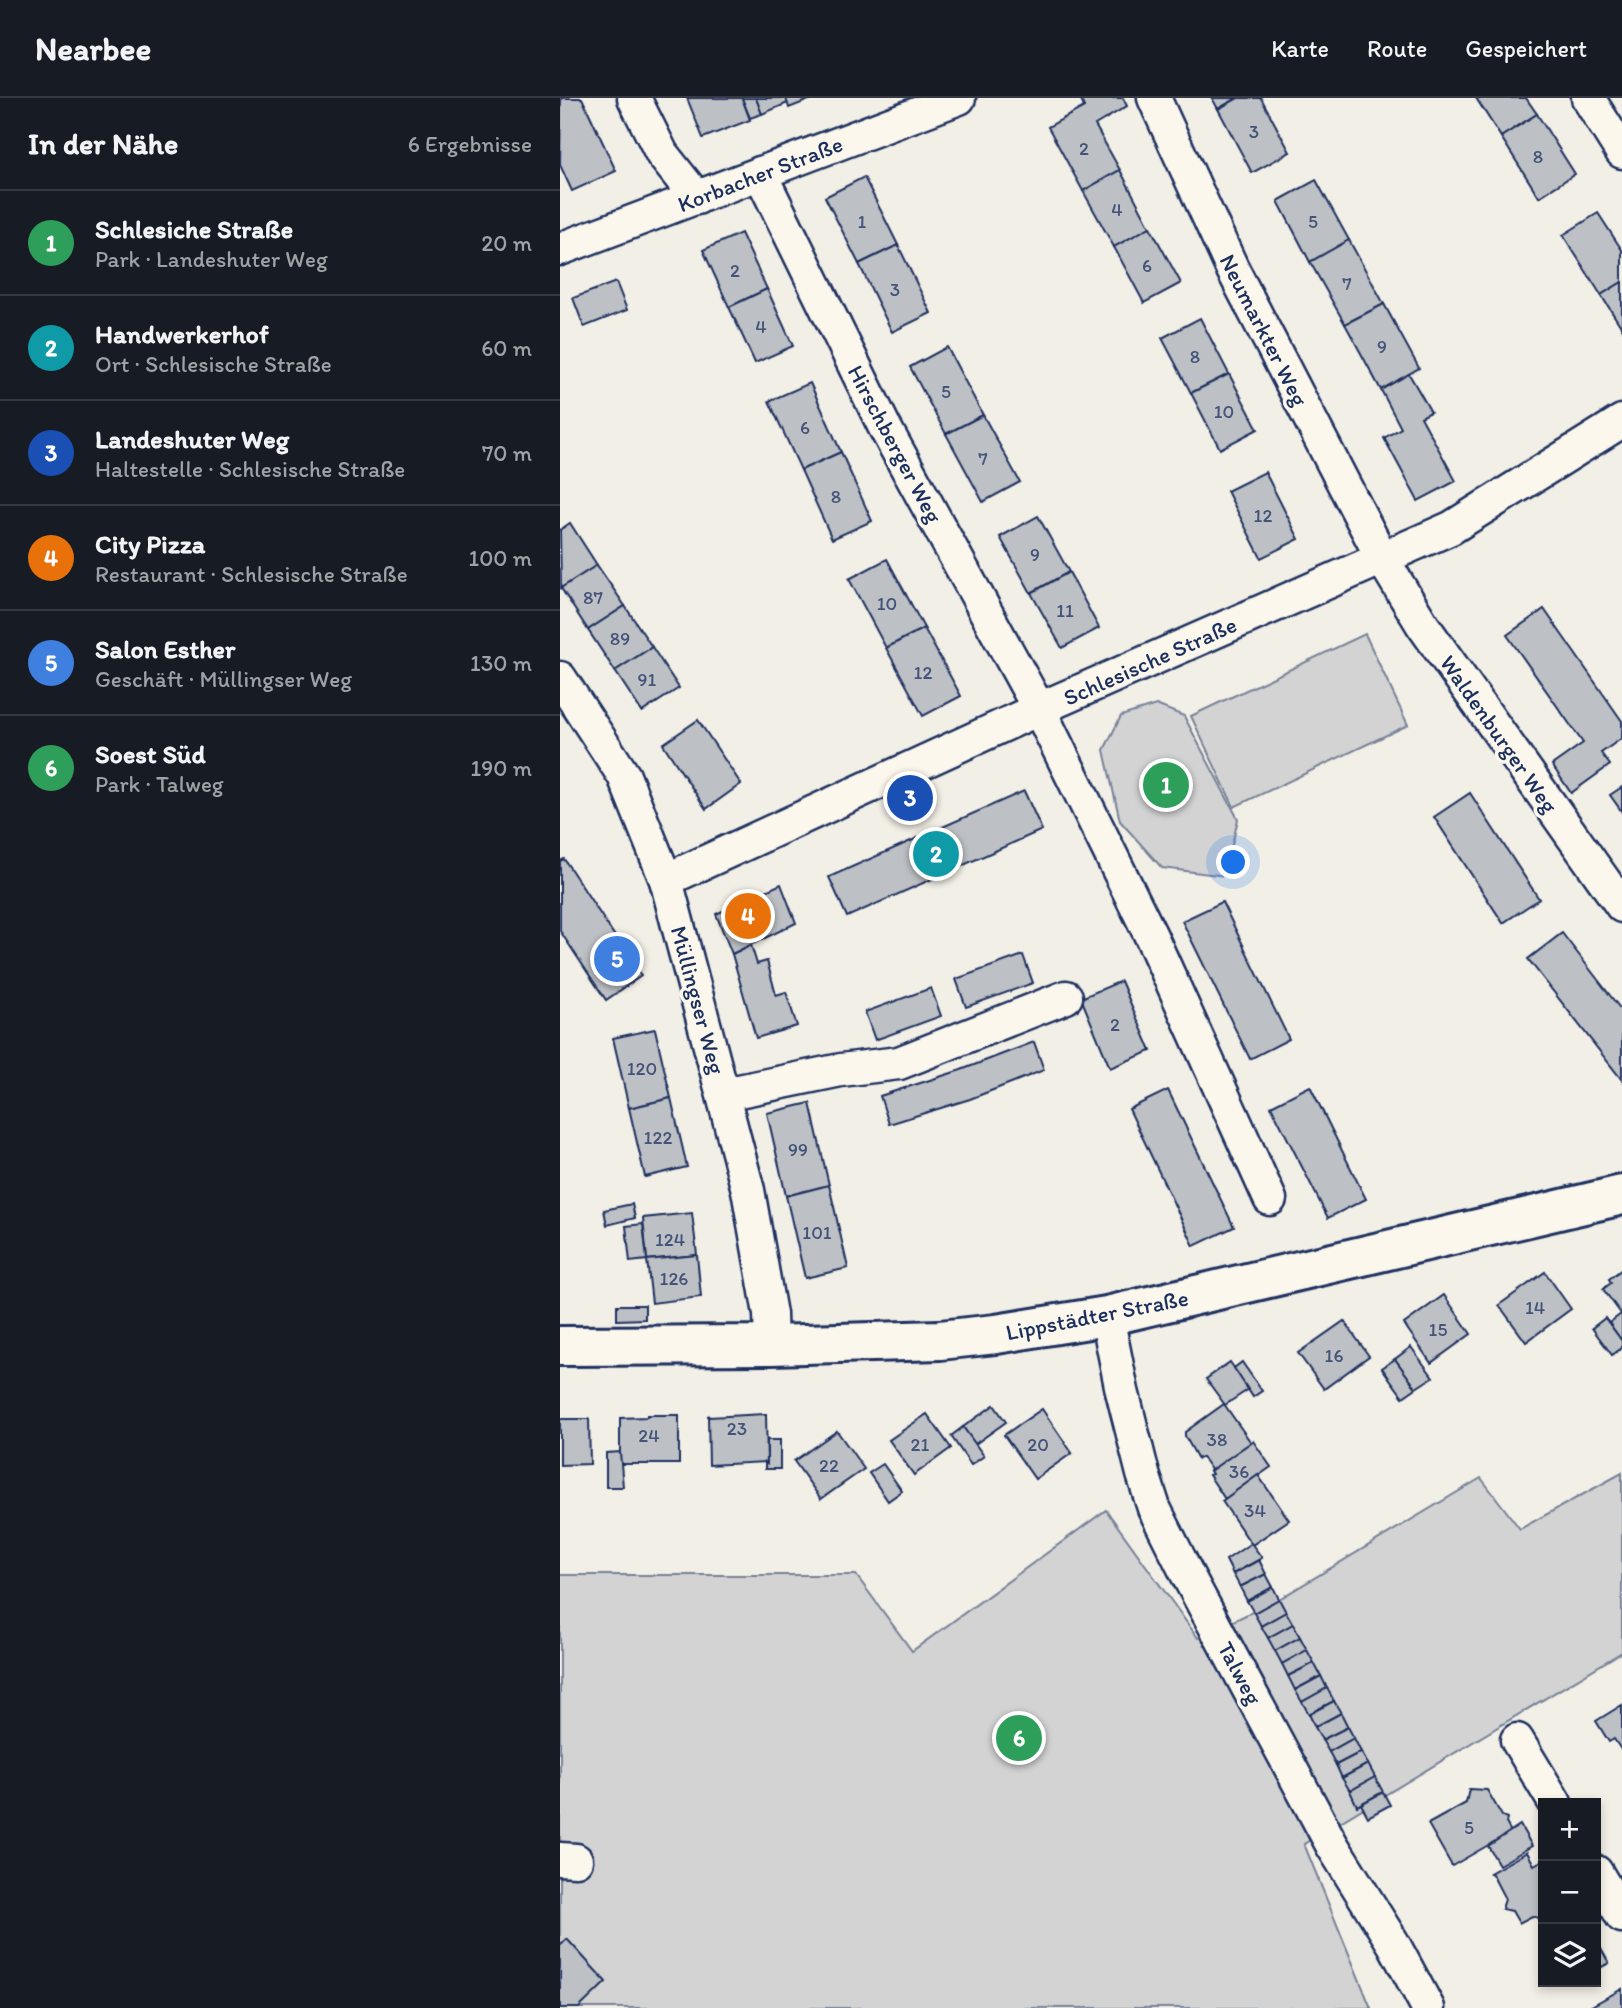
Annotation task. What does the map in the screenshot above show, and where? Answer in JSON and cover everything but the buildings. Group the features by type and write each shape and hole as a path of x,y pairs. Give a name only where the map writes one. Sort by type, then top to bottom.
{"main road":[{"name":"Lippstädter Straße","path":"560,1346 771,1345 940,1340 1035,1329 1107,1316 1622,1195"}],"street":[{"path":"634,98 662,154 697,198"},
{"name":"Korbacher Straße","path":"560,249 960,98"},
{"name":"Neumarkter Weg","path":"1154,98 1232,268 1382,558"},
{"path":"1588,98 1622,152"},
{"name":"Hirschberger Weg","path":"760,173 884,426 1039,709 1151,936 1269,1199"},
{"name":"Schlesische Straße","path":"666,880 1039,709 1451,528 1622,421"},
{"name":"Waldenburger Weg","path":"1382,558 1422,624 1622,906"},
{"name":"Müllingser Weg","path":"560,678 624,776 666,880 748,1190 770,1314 771,1345"},
{"path":"724,1094 841,1070 899,1063 1066,997"},
{"name":"Talweg","path":"1107,1316 1122,1391 1154,1508 1332,1845 1393,1943 1428,2008"},
{"path":"1517,1740 1552,1798"},
{"path":"1601,1880 1622,1916"}],"shaded area":[{"path":"1365,634 1408,725 1234,807 1191,716"},
{"path":"1156,705 1184,716 1238,819 1225,876 1162,868 1120,821 1104,750 1121,716"},
{"path":"1622,1473 1622,1652 1304,1844 1371,2008 560,2008 560,1575 856,1575 912,1651 1106,1510 1198,1638 1279,1599 1481,1478 1520,1529"}],"place":[{"name":"Schlesiche Straße","path":"1166,785"},
{"name":"Landeshuter Weg","path":"910,798"},
{"name":"Handwerkerhof","path":"936,854"},
{"name":"City Pizza","path":"748,916"},
{"name":"Salon Esther","path":"617,959"},
{"name":"Soest Süd","path":"1019,1738"}]}
